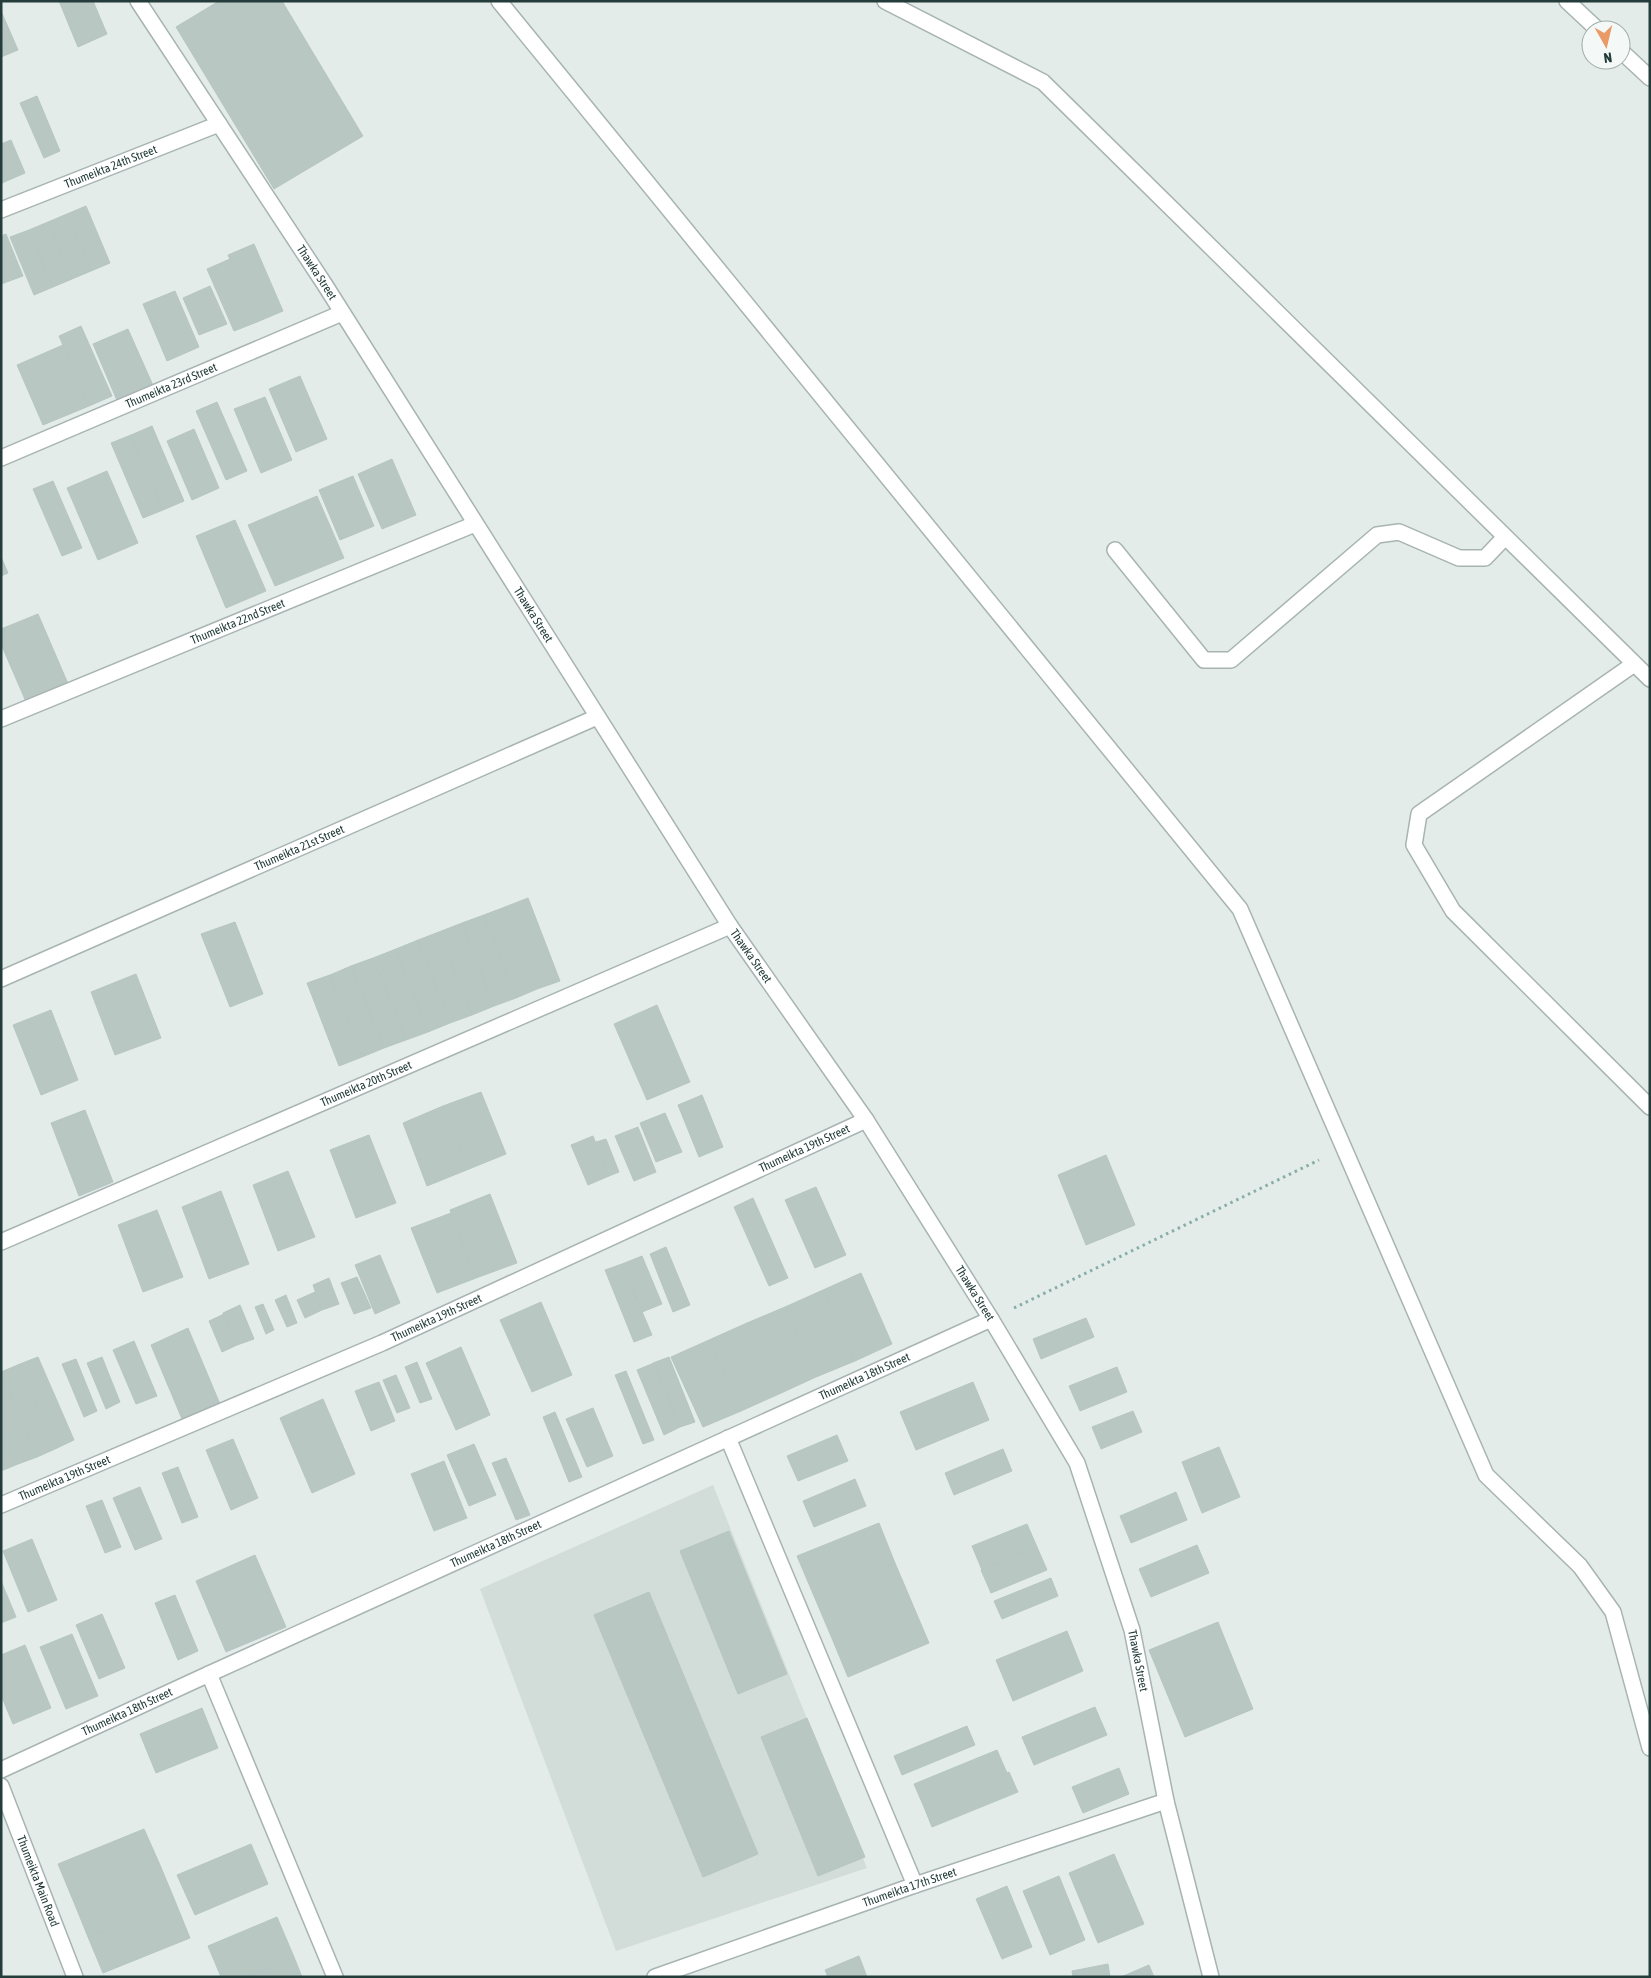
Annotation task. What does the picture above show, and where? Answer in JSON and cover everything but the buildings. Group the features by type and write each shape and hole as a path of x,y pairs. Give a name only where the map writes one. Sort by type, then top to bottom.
{"street":[{"name":"Thawka Street","path":"138,1 342,313 730,926 866,1120 991,1319 1077,1463 1132,1630 1166,1801 1211,1977"},
{"path":"500,1 1240,909 1486,1475 1580,1566 1612,1612 1647,1725 1650,1748"},
{"path":"885,1 1043,82 1649,677"},
{"path":"1568,1 1588,20"},
{"path":"1631,60 1650,78"},
{"name":"Thumeikta 24th Street","path":"1,210 219,124"},
{"name":"Thumeikta 23rd Street","path":"1,458 342,313"},
{"name":"Thumeikta 22nd Street","path":"1,719 475,524"},
{"path":"1115,550 1204,660 1232,660 1377,535 1399,532 1458,558 1485,558 1505,537"},
{"path":"1634,664 1418,814 1414,845 1453,911 1650,1107"},
{"name":"Thumeikta 21st Street","path":"1,979 597,716"},
{"name":"Thumeikta 20th Street","path":"1,1242 730,926"},
{"name":"Thumeikta 19th Street","path":"1,1505 382,1343 866,1120"},
{"name":"Thumeikta 18th Street","path":"1,1770 991,1319"},
{"path":"728,1438 915,1885"},
{"path":"209,1674 335,1977"},
{"name":"Thumeikta Main Road","path":"1,1786 75,1977"},
{"name":"Thumeikta 17th Street","path":"655,1977 915,1885 1166,1801"}],"path":[{"path":"991,1319 1344,1148"}],"shaded area":[{"path":"713,1485 867,1868 616,1951 480,1589"}]}
